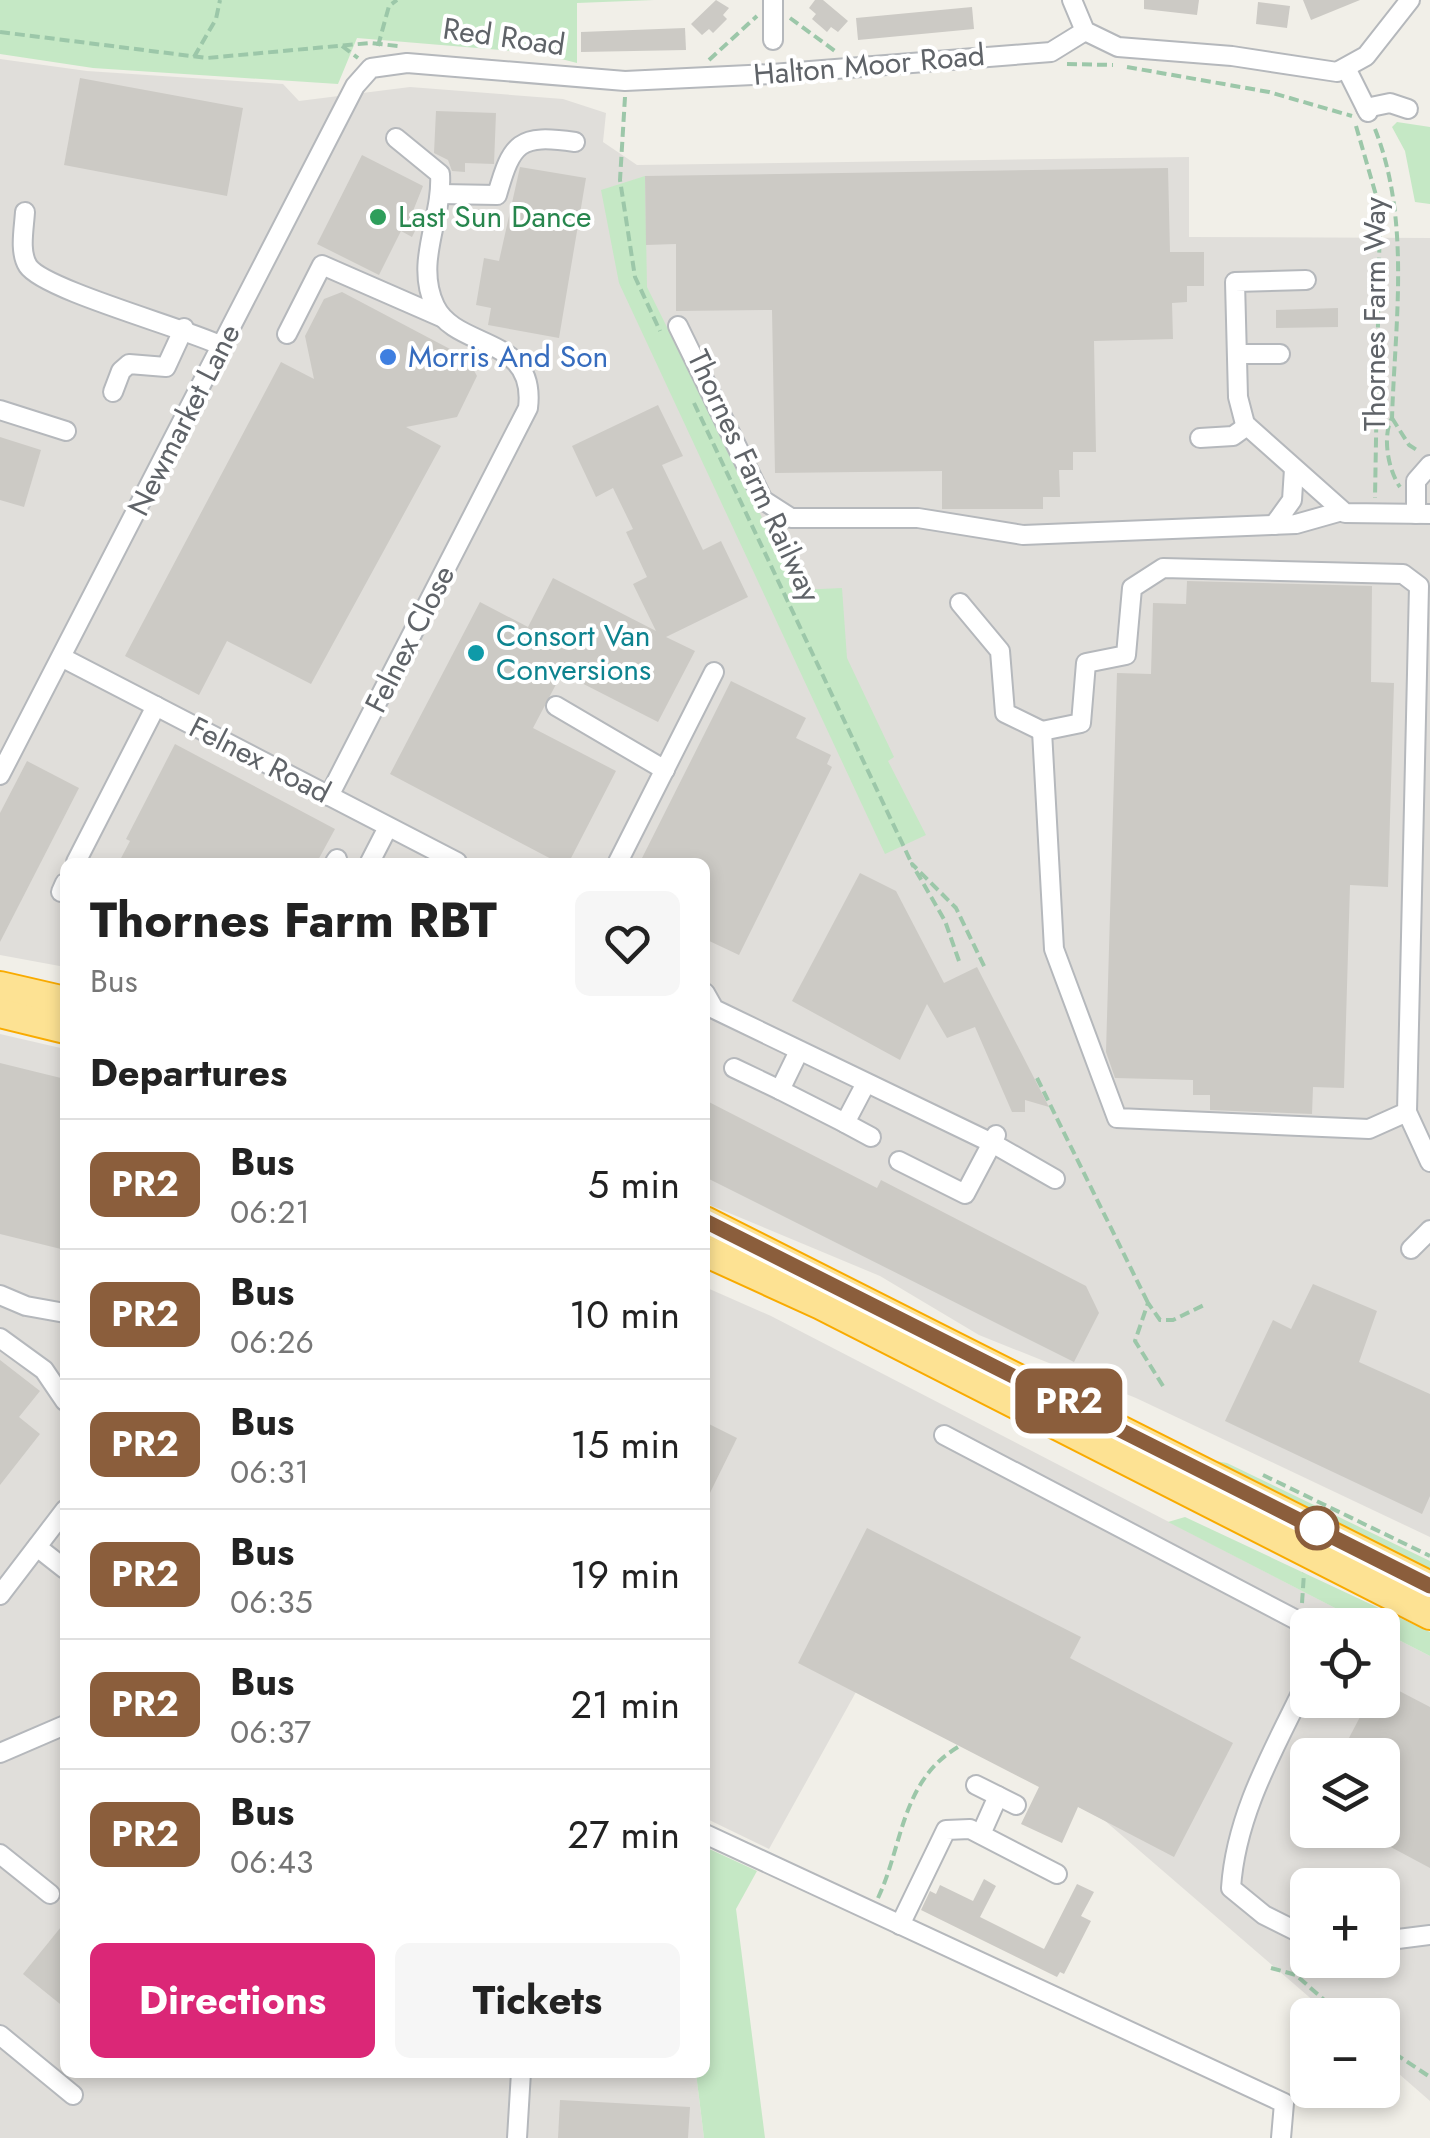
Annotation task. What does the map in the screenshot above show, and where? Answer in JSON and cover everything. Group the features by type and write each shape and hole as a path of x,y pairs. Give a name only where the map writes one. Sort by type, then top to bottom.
{"highway":[{"path":"0,986 60,1000"},
{"path":"0,1013 60,1028"},
{"path":"710,1224 1430,1586"},
{"path":"710,1254 821,1305 1430,1614"}],"street":[{"path":"772,0 773,40"},
{"path":"1072,0 1084,31 1118,47 1232,56 1319,73 1350,68 1410,0"},
{"name":"Halton Moor Road","path":"371,68 406,63 625,86 1052,52 1084,31"},
{"name":"Newmarket Lane","path":"0,775 355,86 371,68"},
{"path":"1350,68 1362,112 1390,102 1408,109"},
{"path":"396,138 440,174 442,194 427,246 427,274 435,307 446,320"},
{"path":"442,194 497,196 506,165 521,143 538,138 575,142"},
{"path":"25,212 23,254 43,282 184,328 222,346"},
{"path":"287,334 322,265 446,320"},
{"path":"1306,280 1235,282 1238,397 1247,426 1342,511"},
{"name":"Felnex Close","path":"329,796 528,408 530,390 504,352 446,320"},
{"path":"678,326 763,500 792,518 918,518 1023,536 1314,522 1342,511 1375,516 1420,509 1419,474 1430,462"},
{"path":"113,392 120,371 129,364 166,368 184,328"},
{"path":"1237,354 1280,354"},
{"path":"0,410 66,431"},
{"path":"1200,438 1233,436 1247,426"},
{"path":"1274,525 1292,500 1294,470"},
{"path":"960,603 1000,650 1005,713 1042,731 1080,723 1086,664 1126,655 1132,588 1162,568 1403,574 1419,586 1407,1112 1430,1162"},
{"name":"Felnex Road","path":"63,658 449,858"},
{"path":"620,858 714,672"},
{"path":"78,858 156,706"},
{"path":"556,706 665,770"},
{"path":"1042,731 1054,950 1117,1118 1368,1129 1407,1112"},
{"path":"372,858 388,827"},
{"path":"710,1001 865,1085 994,1139 1024,1158 1037,1172 1054,1179"},
{"path":"780,1090 799,1051"},
{"path":"734,1068 871,1137"},
{"path":"845,1123 865,1085"},
{"path":"898,1161 965,1194 994,1139"},
{"path":"1411,1248 1430,1230"},
{"path":"0,1295 26,1306 60,1312"},
{"path":"0,1338 44,1370 60,1394"},
{"path":"944,1435 1290,1617"},
{"path":"0,1595 60,1516"},
{"path":"37,1546 60,1565"},
{"path":"1290,1717 1246,1810 1233,1852 1231,1888 1264,1915 1290,1928"},
{"path":"0,1754 60,1727"},
{"path":"976,1784 1016,1805"},
{"path":"981,1834 998,1796"},
{"path":"900,1925 946,1830 957,1827 981,1834 1044,1873"},
{"path":"710,1836 1284,2103 1281,2138"},
{"path":"0,1854 50,1894"},
{"path":"1400,1939 1430,1935"},
{"path":"0,2035 73,2094"},
{"path":"518,2138 521,2078"}],"path":[{"path":"194,57 216,19 220,0"},
{"path":"371,68 390,6 397,0"},
{"name":"Red Road","path":"0,32 194,57 378,44 403,46"},
{"path":"1065,64 1118,65 1362,112"},
{"name":"Thornes Farm Railway","path":"625,86 620,180 634,277 668,348"},
{"name":"Thornes Farm Way","path":"1362,112 1380,209 1375,516"},
{"name":"Thornes Farm Way","path":"1381,145 1398,222 1392,418 1388,426 1391,474 1402,492 1420,509"},
{"name":"Thornes Farm Railway","path":"693,401 912,864 944,921 959,962"},
{"path":"1392,418 1409,444 1430,462"},
{"name":"Thornes Farm Railway","path":"912,864 956,908 986,968"},
{"path":"1036,1078 1160,1320 1173,1320 1204,1305"},
{"path":"1148,1302 1135,1340 1164,1386"},
{"path":"1247,1467 1430,1556"},
{"path":"1304,1608 1306,1553"},
{"path":"872,1912 892,1869 900,1830 914,1793 929,1769 958,1748"},
{"path":"1271,1968 1296,1975 1322,1998"},
{"path":"1400,2057 1430,2077"}],"shaded area":[{"path":"0,59 87,71 283,84 299,101 410,87 563,99 606,113 603,142 637,165 1189,157 1189,237 1430,238 1430,1537 1136,1398 979,1335 880,1276 710,1205 710,858 60,858 60,966 0,955"},
{"path":"0,1034 60,1048 60,2078 697,2078 704,2138 0,2138"},
{"path":"710,1289 771,1316 1335,1608 1290,1608 1290,1718 1400,1718 1400,1641 1430,1656 1430,2101 1400,2075 1400,1998 1310,1998 1104,1820 856,1692 769,1849 710,1820"}],"green space":[{"path":"0,0 654,0 577,3 577,63 538,53 357,38 338,84 93,68 0,54"},
{"path":"1397,122 1430,127 1430,204 1415,202 1405,151 1392,127"},
{"path":"645,176 647,287 798,590 842,588 847,658 894,757 888,761 926,835 885,854 619,283 601,190"},
{"path":"1210,1460 1227,1463 1430,1561 1430,1573"},
{"path":"1185,1517 1379,1608 1335,1608 1168,1522"},
{"path":"1400,1618 1430,1632 1430,1656 1400,1641"},
{"path":"710,1849 757,1871 736,1909 765,2138 704,2138 697,2078 710,2078"}],"building":[{"path":"716,0 729,8 723,15 727,19 713,33 709,29 702,35 691,24"},
{"path":"815,0 823,0 848,21 838,32 831,27 827,32 812,19 816,14 809,8"},
{"path":"1144,0 1199,0 1197,15 1144,9"},
{"path":"1303,0 1360,0 1311,20"},
{"path":"1258,2 1290,6 1287,28 1256,24"},
{"path":"972,7 974,29 858,40 856,18"},
{"path":"685,28 686,50 581,52 581,32"},
{"path":"80,78 243,108 227,196 64,165"},
{"path":"436,111 496,113 494,164 465,163 465,172 452,171 448,160 434,153"},
{"path":"362,155 423,186 411,216 420,221 412,237 401,231 379,275 317,244"},
{"path":"520,167 586,178 559,338 488,325 491,308 476,305 484,258 499,261"},
{"path":"1168,168 1170,252 1204,252 1204,286 1187,286 1187,302 1172,303 1173,339 1094,341 1096,452 1073,452 1073,470 1059,470 1060,497 1043,497 1043,509 942,509 942,471 775,473 772,310 676,311 676,244 646,245 645,176"},
{"path":"342,292 467,358 477,376 457,417 406,427 441,446 311,684 227,641 199,695 125,656 281,362 314,379 305,336 324,299"},
{"path":"1338,308 1338,327 1276,328 1276,310"},
{"path":"658,405 683,456 662,465 703,550 721,541 748,597 666,637 695,651 658,722 562,673 533,728 616,771 571,858 549,858 390,774 480,602 528,627 553,578 656,631 633,584 647,577 626,532 633,529 613,488 596,497 572,446"},
{"path":"0,437 41,450 24,507 0,500"},
{"path":"1187,581 1372,586 1371,682 1394,683 1388,887 1350,885 1344,1088 1313,1087 1312,1114 1210,1110 1210,1095 1193,1095 1193,1080 1115,1078 1106,1052 1117,673 1151,674 1153,603 1186,604"},
{"path":"731,681 806,718 796,738 831,755 827,764 832,767 739,955 710,941 710,858 642,858"},
{"path":"175,744 335,829 319,858 121,858 130,841 126,839"},
{"path":"27,761 79,788 0,942 0,813"},
{"path":"860,873 896,891 944,983 977,967 1049,1107 1025,1100 1025,1112 1012,1112 975,1027 947,1038 927,1004 900,1060 792,1001"},
{"path":"0,1063 60,1078 60,1249 0,1234"},
{"path":"710,1103 877,1188 881,1180 1086,1286 1099,1313 1074,1362 710,1180"},
{"path":"1313,1284 1377,1311 1359,1362 1430,1394 1430,1496 1422,1514 1225,1421 1273,1320 1291,1329"},
{"path":"0,1360 40,1391 19,1417 40,1434 0,1485"},
{"path":"710,1424 737,1438 710,1493"},
{"path":"867,1528 1081,1637 1070,1658 1233,1743 1174,1857 1078,1807 1062,1843 1021,1824 1039,1787 798,1663"},
{"path":"1400,1691 1430,1707 1430,1868 1393,1848 1400,1848 1400,1738 1349,1738 1359,1718 1400,1718"},
{"path":"984,1879 996,1886 980,1917 1044,1949 1077,1884 1094,1892 1081,1916 1091,1921 1064,1974 1060,1972 1057,1977 921,1910 930,1891 936,1894 940,1885 973,1901"},
{"path":"60,1928 60,2004 23,1974"},
{"path":"560,2100 690,2107 688,2138 558,2138"}],"bus line":[{"name":"PR2","path":"710,1223 1430,1586"}],"place":[{"name":"Last Sun Dance","path":"378,217"},
{"name":"Morris And Son","path":"388,357"},
{"name":"Consort Van Conversions","path":"476,653"}]}
